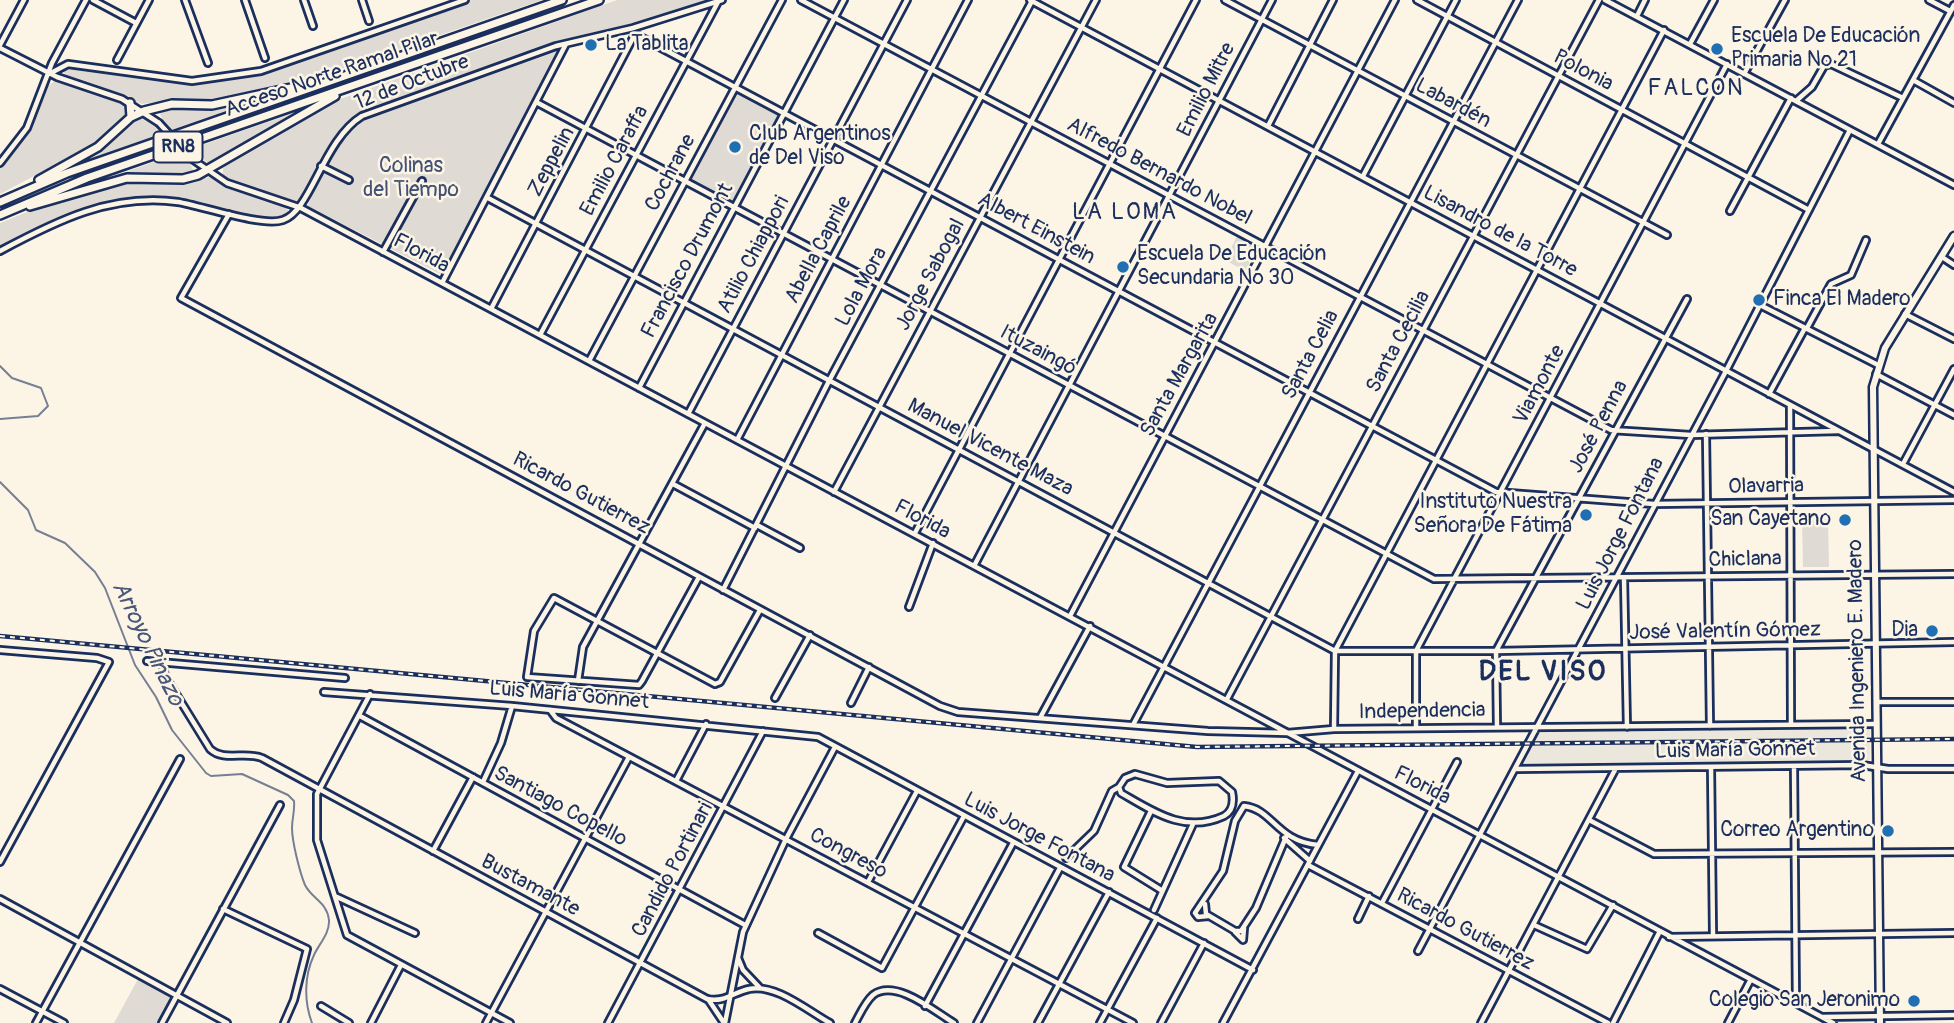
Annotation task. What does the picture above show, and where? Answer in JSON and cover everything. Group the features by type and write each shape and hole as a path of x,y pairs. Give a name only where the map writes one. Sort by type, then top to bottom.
{"highway":[{"name":"Acceso Norte Ramal Pilar","path":"0,202 15,194 562,0"},
{"name":"Acceso Norte Ramal Pilar","path":"3,214 65,186 599,0"},
{"path":"15,194 98,147 131,117 144,111 172,104 212,105 348,75"},
{"path":"3,214 127,178 183,179 207,171 353,86"},
{"path":"130,103 131,117"}],"main road":[{"name":"Avenida Ingeniero E. Madero","path":"1880,1020 1877,645 1872,447 1875,374 1905,314 1954,236"}],"street":[{"path":"0,46 24,0"},
{"path":"0,163 27,128 49,74 86,0"},
{"path":"93,0 136,23"},
{"path":"117,60 149,0"},
{"path":"185,0 208,63"},
{"path":"245,0 265,58"},
{"path":"304,0 313,26"},
{"path":"362,0 369,21"},
{"path":"49,74 68,64 192,81 261,71 465,0"},
{"name":"Cochrane","path":"589,361 782,0"},
{"name":"Alfredo Bernardo Nobel","path":"801,0 1549,399 1614,431"},
{"name":"Francisco Drumont","path":"639,388 844,0"},
{"name":"Atilio Chiappori","path":"688,414 907,0"},
{"name":"Abella Caprile","path":"737,440 968,0"},
{"name":"Lisandro de la Torre","path":"1031,0 1954,492"},
{"name":"Lola Mora","path":"723,590 829,381 1031,0"},
{"name":"Jorge Sabogal","path":"834,492 1096,0"},
{"path":"915,533 1196,0"},
{"name":"Labardén","path":"1224,0 1667,235"},
{"name":"Emilio Mitre","path":"974,566 1272,0"},
{"path":"1268,126 1333,0"},
{"name":"Santa Margarita","path":"1070,616 1395,0"},
{"name":"Polonia","path":"1417,0 1809,210"},
{"path":"1363,176 1456,0"},
{"name":"Santa Celia","path":"1133,725 1518,0"},
{"name":"Santa Cecilia","path":"1227,699 1598,0"},
{"path":"1605,0 1954,185"},
{"path":"1637,16 1645,0"},
{"path":"1690,44 1714,0"},
{"path":"1744,74 1785,0"},
{"path":"1929,0 1954,20"},
{"name":"12 de Octubre","path":"300,208 339,136 362,116 566,43 634,31 720,1"},
{"name":"Emilio Caraffa","path":"540,335 720,1"},
{"path":"1878,145 1954,5"},
{"path":"1334,729 1335,651 1664,30"},
{"name":"Albert Einstein","path":"634,31 1500,494 1579,499"},
{"name":"Zeppelin","path":"491,309 587,129 634,31"},
{"path":"442,283 538,103 566,43"},
{"name":"Florida","path":"0,46 49,74 130,103 144,111 159,123 192,159 234,186 300,208 1833,1023"},
{"name":"Viamonte","path":"1416,728 1416,651 1727,64"},
{"path":"1730,211 1794,100 1812,87 1824,66 1831,64 1903,98"},
{"path":"1913,80 1954,103"},
{"name":"Ituzaingó","path":"538,103 1430,578 1536,579"},
{"name":"Luis Jorge Fontana","path":"1418,951 1726,371 1850,130"},
{"path":"321,166 349,180"},
{"path":"383,252 422,181"},
{"name":"Manuel Vicente Maza","path":"488,198 1209,581 1335,651 1496,651"},
{"path":"0,251 62,218 103,206 142,201 175,202 278,221 300,208"},
{"name":"Ricardo Gutierrez","path":"229,214 181,298 940,706 968,712"},
{"path":"1769,394 1831,284 1851,275 1866,240"},
{"path":"1941,257 1954,265"},
{"name":"José Penna","path":"1497,727 1496,651 1687,299"},
{"path":"1760,305 1878,365"},
{"path":"1905,314 1954,339"},
{"path":"1903,464 1954,369"},
{"path":"1875,374 1954,415"},
{"path":"1790,405 1791,725"},
{"path":"578,681 583,647 705,423"},
{"path":"1614,431 1691,435 1838,431"},
{"path":"1706,434 1710,726"},
{"path":"673,484 800,548"},
{"name":"Olavarria","path":"1579,499 1654,505 1954,500"},
{"path":"909,607 933,543"},
{"name":"Chiclana","path":"1536,579 1954,574"},
{"path":"699,577 657,652 639,685 527,677 534,631 554,598 657,652 715,684 720,682 760,610"},
{"path":"1625,578 1627,727"},
{"path":"1040,718 1090,626"},
{"path":"775,698 810,635"},
{"name":"José Valentín Gómez","path":"1496,651 1954,642"},
{"path":"0,650 108,660 0,862"},
{"path":"147,661 345,678"},
{"name":"Bustamante","path":"162,662 165,676 210,749 217,755 258,756 707,999"},
{"path":"851,703 869,667"},
{"name":"Luis María Gonnet","path":"324,692 512,706 810,736"},
{"path":"370,694 319,789 316,835 347,935 510,1023"},
{"path":"1877,702 1954,702"},
{"path":"483,782 501,743 512,706"},
{"name":"Congreso","path":"550,710 556,718 1133,1023"},
{"name":"Independencia","path":"968,712 1133,725 1287,733 1334,729 1877,724"},
{"name":"Santiago Copello","path":"360,716 746,925"},
{"path":"676,781 706,724"},
{"name":"Candido Portinari","path":"608,1023 763,731"},
{"name":"Luis Jorge Fontana","path":"810,736 1253,970"},
{"path":"724,1023 746,925 786,839 835,747"},
{"path":"486,1023 629,757"},
{"path":"36,1023 180,759"},
{"path":"1382,904 1457,762"},
{"path":"1794,766 1796,1003"},
{"name":"Luis María Gonnet","path":"1516,769 1794,766 1954,769"},
{"path":"1711,767 1713,934"},
{"path":"1481,1023 1591,821 1616,768"},
{"path":"1223,1023 1358,771"},
{"path":"1066,858 1094,831 1112,791 1119,787 1125,778 1135,774 1167,783 1219,781 1232,792 1234,800 1227,814 1194,824 1177,822 1151,811 1121,793 1119,787"},
{"path":"433,850 472,777"},
{"path":"868,882 917,791"},
{"path":"162,1023 280,805"},
{"path":"1205,903 1204,911 1208,916 1235,931 1244,928 1263,894 1285,839 1281,831 1260,811 1248,806 1240,808 1227,863 1205,903 1195,913 1198,917 1208,916"},
{"path":"1151,811 1124,867 1161,890"},
{"path":"1227,814 1235,821"},
{"path":"818,933 882,968 964,816"},
{"path":"1591,821 1646,852 1954,852"},
{"path":"1154,910 1161,890 1182,855 1194,824"},
{"path":"1285,839 1318,845"},
{"name":"Ricardo Gutierrez","path":"1285,839 1309,863 1369,897 1610,1023"},
{"path":"925,1006 1013,843"},
{"path":"977,1023 1060,868"},
{"path":"1038,1023 1109,892"},
{"path":"337,897 415,933"},
{"path":"1358,919 1369,897"},
{"path":"0,900 227,1023"},
{"path":"1534,925 1587,949 1613,905"},
{"path":"223,909 307,950 294,1000 284,1023"},
{"path":"1100,1023 1157,918"},
{"path":"1610,1023 1660,931"},
{"path":"1669,937 1713,934 1954,933"},
{"path":"1161,1023 1204,943"},
{"path":"738,958 743,970 760,988"},
{"path":"370,1023 401,965"},
{"path":"1728,1023 1750,981"},
{"path":"707,999 715,1001 760,988 780,994 830,1023"},
{"path":"0,989 64,1023"},
{"path":"855,1023 866,1003 878,993 896,991 954,1023"},
{"path":"707,999 724,1023"},
{"path":"321,1006 349,1023"},
{"path":"1821,1017 1880,1020 1954,1015"}],"shaded area":[{"path":"1870,727 1870,760 1522,766 1539,731"}],"green space":[{"path":"471,0 542,0 313,79 218,101 142,104 68,77 64,73 64,68 71,66 191,84 273,71"},
{"path":"617,0 715,0 632,26 551,44 358,115 330,143 315,169 305,195 298,202 227,180 223,176 223,168 241,152 332,102"},
{"name":"Colinas del Tiempo","path":"558,51 442,275 308,206 337,147 365,120"},
{"path":"56,80 118,100 127,106 128,115 93,145 0,194 0,167 29,132 47,87"},
{"name":"Club Argentinos de Del Viso","path":"737,90 781,114 733,204 688,179"},
{"path":"256,100 64,168 106,144 136,117 147,118 157,128 165,125 160,114 165,108"},
{"path":"305,109 219,161 209,164 195,154 187,157 193,170 180,176 137,175 94,183"},
{"path":"210,177 234,189 284,205 289,212 283,217 271,218 175,199 129,199 106,203 62,217 0,247 0,223 49,203 122,182 186,182"},
{"path":"1237,236 1255,245 1256,251 1245,271 1225,260"},
{"path":"1802,519 1828,519 1829,567 1803,567"},
{"path":"138,979 171,997 157,1023 114,1023"}],"waterway":[{"name":"Arroyo Pinazo","path":"0,366 12,378 41,388 48,406 38,416 0,419"},
{"name":"Arroyo Pinazo","path":"0,482 28,510 36,530 65,543 95,572 105,588 135,665 156,697 172,730 206,773 211,776 242,774 288,795 294,801 292,834 301,873 305,885 325,909 329,920 307,980 306,998 312,1023"}],"railway":[{"path":"0,636 1197,747 1954,739"}],"place":[{"name":"La Tablita","path":"591,45"},
{"name":"Escuela De Educación Primaria Nº 21","path":"1717,49"},
{"name":"Club Argentinos de Del Viso","path":"735,147"},
{"name":"Escuela De Educación Secundaria Nº 30","path":"1123,267"},
{"name":"Finca El Madero","path":"1759,300"},
{"name":"Instituto Nuestra Señora De Fátima","path":"1586,515"},
{"name":"San Cayetano","path":"1845,520"},
{"name":"Dia","path":"1932,631"},
{"name":"Correo Argentino","path":"1888,831"},
{"name":"Colegio San Jeronimo","path":"1914,1001"}],"district":[{"name":"FALCON","path":"1696,89"},
{"name":"LA LOMA","path":"1125,213"},
{"name":"DEL VISO","path":"1543,673"}]}
